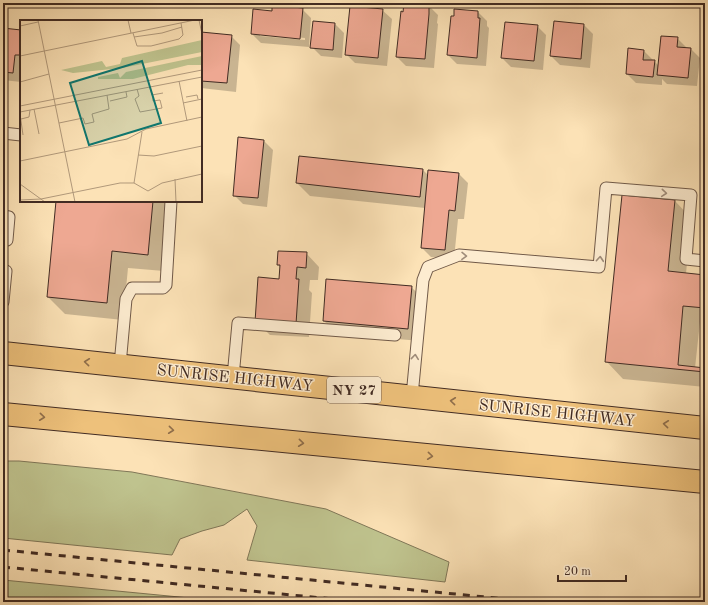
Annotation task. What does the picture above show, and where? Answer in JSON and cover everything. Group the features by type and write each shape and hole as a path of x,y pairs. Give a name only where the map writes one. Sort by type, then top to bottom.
{"highway":[{"name":"SUNRISE HIGHWAY","path":"3,353 705,428"},
{"path":"3,414 705,482"}],"lane":[{"path":"3,133 20,135"},
{"path":"412,396 423,280 428,267 459,255 599,267 606,188 691,196 686,259 705,261"},
{"path":"120,365 126,299 132,288 162,288 166,285 171,202"},
{"path":"3,216 9,217 7,240"},
{"path":"3,271 6,271 3,302"},
{"path":"233,377 238,323 395,335"}],"green space":[{"path":"3,461 19,461 132,472 326,509 449,562 445,582 247,560 257,526 247,509 224,525 180,539 172,555 3,538"},
{"path":"3,580 200,599 210,602 3,602"}],"building":[{"path":"404,3 429,5 425,59 396,57 401,11 403,12"},
{"path":"272,5 303,8 300,39 251,34 253,9 272,11"},
{"path":"350,6 383,9 378,58 345,55"},
{"path":"454,9 478,11 478,18 480,18 477,58 447,55 451,16 454,16"},
{"path":"313,21 335,23 333,50 310,48"},
{"path":"554,21 584,24 581,59 550,56"},
{"path":"505,22 538,25 534,61 501,58"},
{"path":"3,28 20,30 20,55 15,55 13,73 3,72"},
{"path":"202,32 232,35 227,83 202,81"},
{"path":"661,36 678,37 677,47 691,48 688,78 657,75"},
{"path":"628,48 644,50 643,60 655,60 653,77 626,74"},
{"path":"238,137 264,140 258,198 233,196"},
{"path":"299,156 423,169 420,197 296,183"},
{"path":"428,170 459,173 455,211 449,210 445,250 421,248"},
{"path":"622,195 675,200 668,271 705,275 705,308 683,306 678,365 705,368 705,372 605,362"},
{"path":"56,202 153,202 148,255 112,251 107,303 47,297"},
{"path":"278,251 307,252 306,268 297,267 296,279 299,279 296,324 255,322 258,277 279,279 280,265 277,265"},
{"path":"326,279 412,286 408,329 323,321"}],"railway":[{"path":"3,550 537,602"},
{"path":"3,567 364,602"}]}
